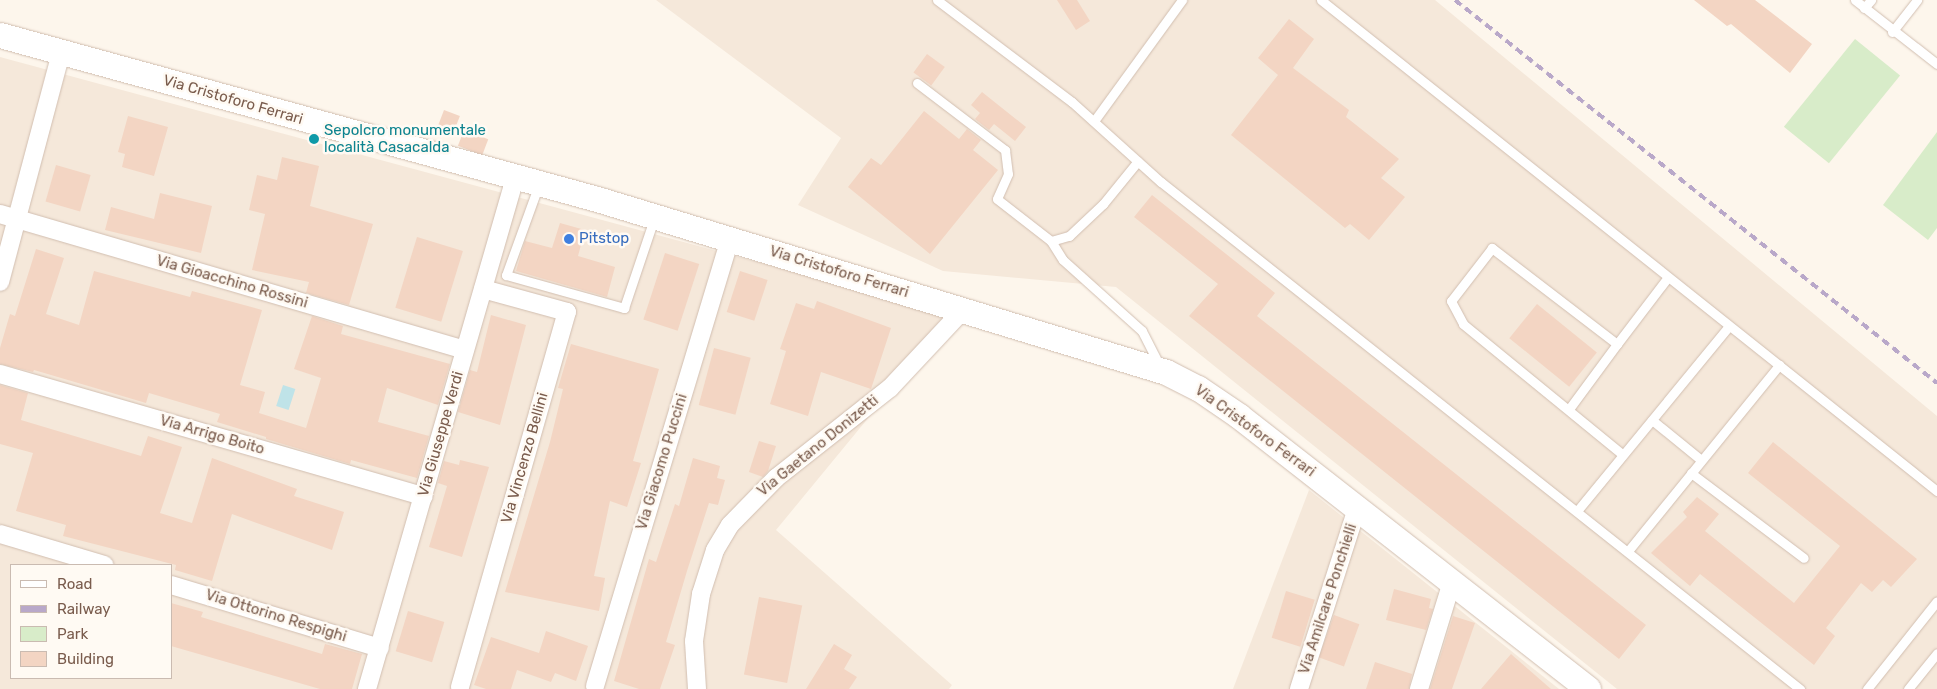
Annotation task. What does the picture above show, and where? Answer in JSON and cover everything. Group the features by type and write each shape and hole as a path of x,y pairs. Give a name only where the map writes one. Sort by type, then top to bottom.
{"main road":[{"name":"Via Cristoforo Ferrari","path":"0,35 515,178 539,183 730,238 1162,370 1227,407 1588,689"}],"street":[{"path":"0,282 61,52"},
{"name":"Via Giuseppe Verdi","path":"367,689 515,178"},
{"name":"Via Gioacchino Rossini","path":"0,214 465,350"},
{"name":"Via Giacomo Puccini","path":"594,686 730,238"},
{"name":"Via Vincenzo Bellini","path":"460,687 567,312 482,289"},
{"name":"Via Gaetano Donizetti","path":"697,689 694,641 701,594 711,559 730,526 771,482 890,388 963,310"},
{"name":"Via Arrigo Boito","path":"0,374 424,496"},
{"name":"Via Amilcare Ponchielli","path":"1299,689 1357,508"},
{"path":"0,534 101,564"},
{"path":"1419,689 1452,582"},
{"name":"Via Ottorino Respighi","path":"172,585 380,648"}],"lane":[{"path":"937,0 1094,121 1138,161 1800,689"},
{"path":"1094,121 1182,0"},
{"path":"1321,0 1937,491"},
{"path":"1855,0 1892,32 1937,64"},
{"path":"1864,8 1871,0"},
{"path":"1892,32 1917,0"},
{"path":"917,83 1005,150 1008,174 997,199 1051,241 1063,260 1142,331 1162,370"},
{"path":"1051,241 1069,236 1102,204 1138,161"},
{"path":"539,183 506,275 624,308 654,217"},
{"path":"1617,344 1492,248 1451,301 1463,324 1569,408 1622,454"},
{"path":"1569,408 1668,277"},
{"path":"1577,512 1622,454 1729,326"},
{"path":"1628,551 1779,365"},
{"path":"1652,420 1701,460"},
{"path":"1691,473 1804,558"},
{"path":"1867,689 1937,601"},
{"path":"1908,689 1937,653"}],"shaded area":[{"path":"656,0 1435,0 1937,416 1937,689 1617,689 1116,287 943,271 798,205 841,138"},
{"path":"0,57 953,315 776,530 952,685 949,689 0,689"},
{"path":"1309,490 1559,689 1233,689"}],"green space":[{"path":"1855,39 1900,76 1829,163 1784,127"},
{"path":"1937,132 1937,228 1928,240 1883,205"}],"water":[{"path":"283,385 295,389 289,410 276,406"}],"building":[{"path":"1057,0 1077,0 1090,21 1076,30"},
{"path":"1694,0 1755,0 1812,44 1790,73 1731,24 1727,26"},
{"path":"1289,19 1314,39 1293,68 1349,110 1346,117 1399,159 1381,178 1405,197 1369,240 1350,224 1345,228 1231,135 1278,75 1258,58"},
{"path":"927,54 945,67 931,86 913,73"},
{"path":"982,92 1026,127 1015,141 994,124 989,130 975,119 980,113 971,105"},
{"path":"444,110 460,116 454,131 438,125"},
{"path":"924,111 959,139 967,129 981,140 973,150 998,170 930,254 848,187 871,158 881,165"},
{"path":"128,116 168,127 154,176 122,167 125,154 118,152"},
{"path":"464,130 488,139 482,155 458,146"},
{"path":"282,157 319,166 310,206 373,224 349,305 306,293 309,282 252,270 265,214 249,210 257,175 277,180"},
{"path":"56,165 91,175 80,211 46,202"},
{"path":"160,193 212,206 201,253 105,230 111,207 154,219"},
{"path":"1152,195 1275,293 1257,316 1646,625 1619,659 1189,316 1218,284 1134,217"},
{"path":"560,223 585,230 578,256 615,267 607,297 516,271 525,241 552,248"},
{"path":"417,237 463,251 441,322 395,308"},
{"path":"36,249 64,258 46,314 79,325 94,271 190,297 192,291 262,310 240,385 265,392 259,413 306,428 321,378 294,369 312,316 343,326 341,334 450,364 438,405 387,388 378,422 429,436 417,478 351,460 350,464 266,439 266,437 217,422 220,414 149,393 146,403 34,370 33,372 0,364 0,348 10,314 15,316"},
{"path":"665,253 699,264 678,331 643,320"},
{"path":"740,271 768,280 754,321 727,312"},
{"path":"817,301 891,328 871,389 821,372 808,416 770,404 786,351 780,349 796,303 814,309"},
{"path":"1537,304 1597,352 1569,387 1509,338"},
{"path":"491,315 526,325 500,425 458,412 470,370 477,372"},
{"path":"571,344 659,369 633,461 641,463 627,507 610,501 594,576 605,578 599,611 505,592 550,442 563,389 558,388"},
{"path":"714,348 751,358 735,415 699,405"},
{"path":"0,385 28,393 21,420 141,456 148,436 182,447 160,513 192,523 212,458 297,489 294,496 344,512 332,550 232,514 212,581 175,570 176,565 63,536 66,525 16,511 33,453 0,444"},
{"path":"759,441 776,446 768,471 763,477 749,472"},
{"path":"1773,442 1917,559 1891,587 1883,580 1872,592 1861,583 1826,628 1835,636 1814,665 1700,574 1690,586 1651,553 1687,517 1683,512 1697,497 1719,514 1705,531 1794,603 1840,546 1748,473"},
{"path":"693,458 720,466 717,478 725,480 718,505 709,503 687,571 666,642 675,645 660,689 639,689 614,681 649,559 656,562 675,504 679,506"},
{"path":"460,460 489,467 462,557 429,547 447,486 438,483 444,461 459,465"},
{"path":"1394,589 1431,599 1429,608 1433,609 1426,630 1386,620"},
{"path":"1286,591 1315,600 1300,647 1272,638"},
{"path":"759,597 802,605 787,683 744,675"},
{"path":"172,603 203,612 201,617 322,654 325,644 362,654 352,689 320,689 172,646"},
{"path":"408,611 444,622 432,662 396,651"},
{"path":"1334,615 1359,624 1344,667 1319,657"},
{"path":"1453,616 1475,623 1452,689 1430,689"},
{"path":"546,631 588,646 576,681 555,673 551,682 517,670 511,689 486,689 474,685 491,637 539,653"},
{"path":"834,644 852,655 844,669 857,677 849,689 806,689"},
{"path":"1511,654 1551,689 1481,689"},
{"path":"1375,662 1412,674 1409,689 1366,689"}],"railway":[{"path":"1455,0 1937,383"}],"place":[{"name":"Sepolcro monumentale località Casacalda","path":"314,139"},
{"name":"Pitstop","path":"569,239"}]}
